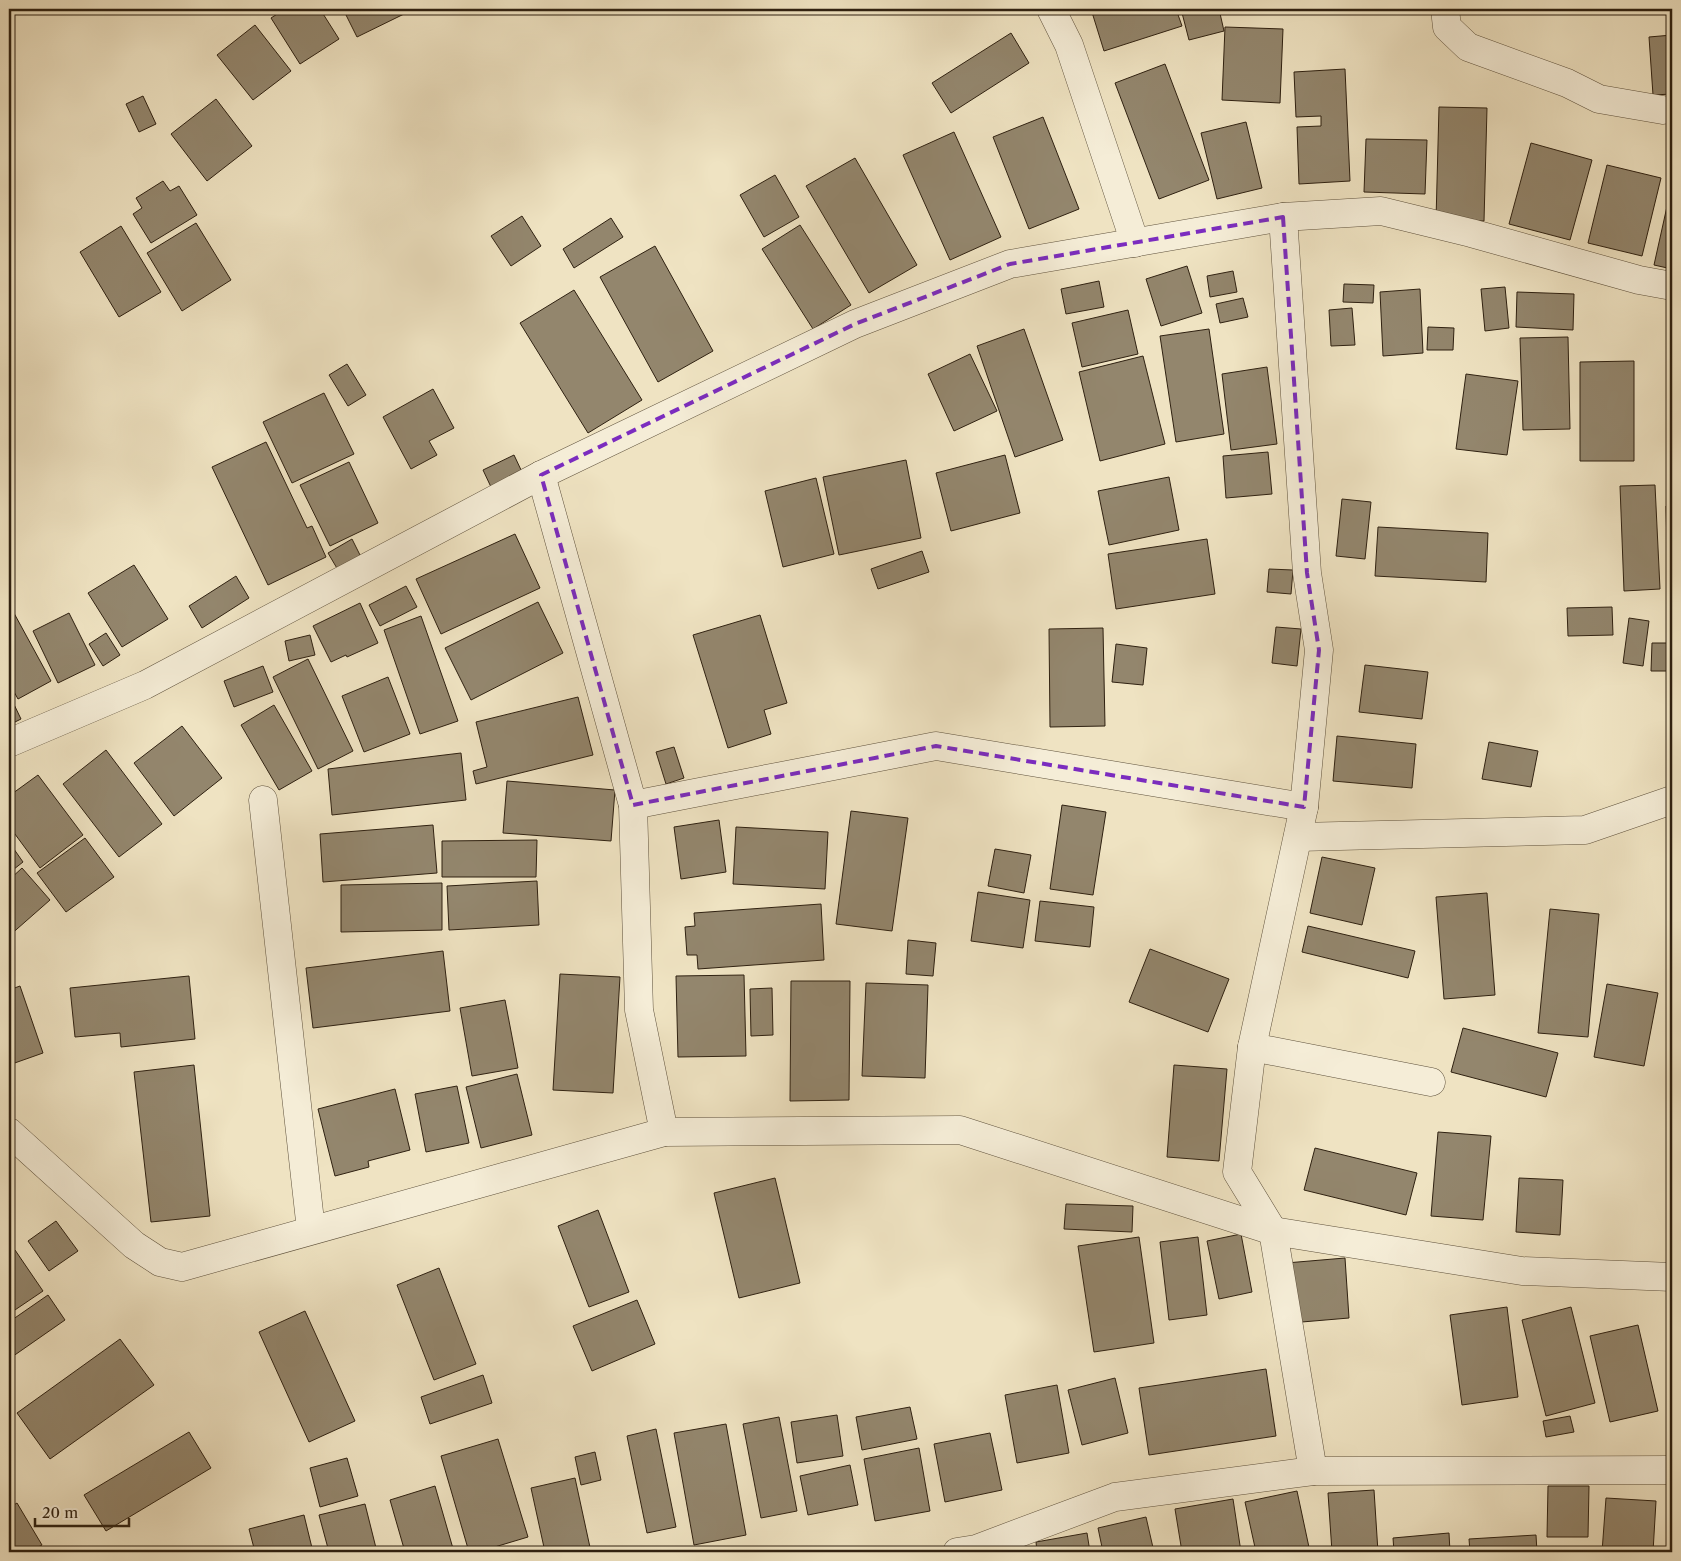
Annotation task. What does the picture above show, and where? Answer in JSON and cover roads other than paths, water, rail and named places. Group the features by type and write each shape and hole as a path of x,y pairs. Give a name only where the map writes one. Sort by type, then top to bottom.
{"street":[{"path":"1051,9 1068,45 1135,243"},
{"path":"1445,9 1446,27 1468,47 1567,83 1599,99 1663,110"},
{"path":"9,743 145,685 541,475 855,324 1010,264 1283,217 1381,211 1639,280 1672,286"},
{"path":"1283,217 1307,573 1319,650 1304,807 1252,1047 1237,1172 1273,1231 1313,1471"},
{"path":"541,475 633,806 639,1010 664,1132"},
{"path":"633,806 936,746 1304,807"},
{"path":"263,800 311,1230"},
{"path":"1298,837 1585,830 1672,800"},
{"path":"1252,1047 1431,1082"},
{"path":"9,1132 134,1245 160,1262 182,1267 664,1132 960,1130 1273,1231 1522,1271 1672,1278"},
{"path":"957,1552 976,1549 1115,1497 1313,1471 1672,1470"}]}
